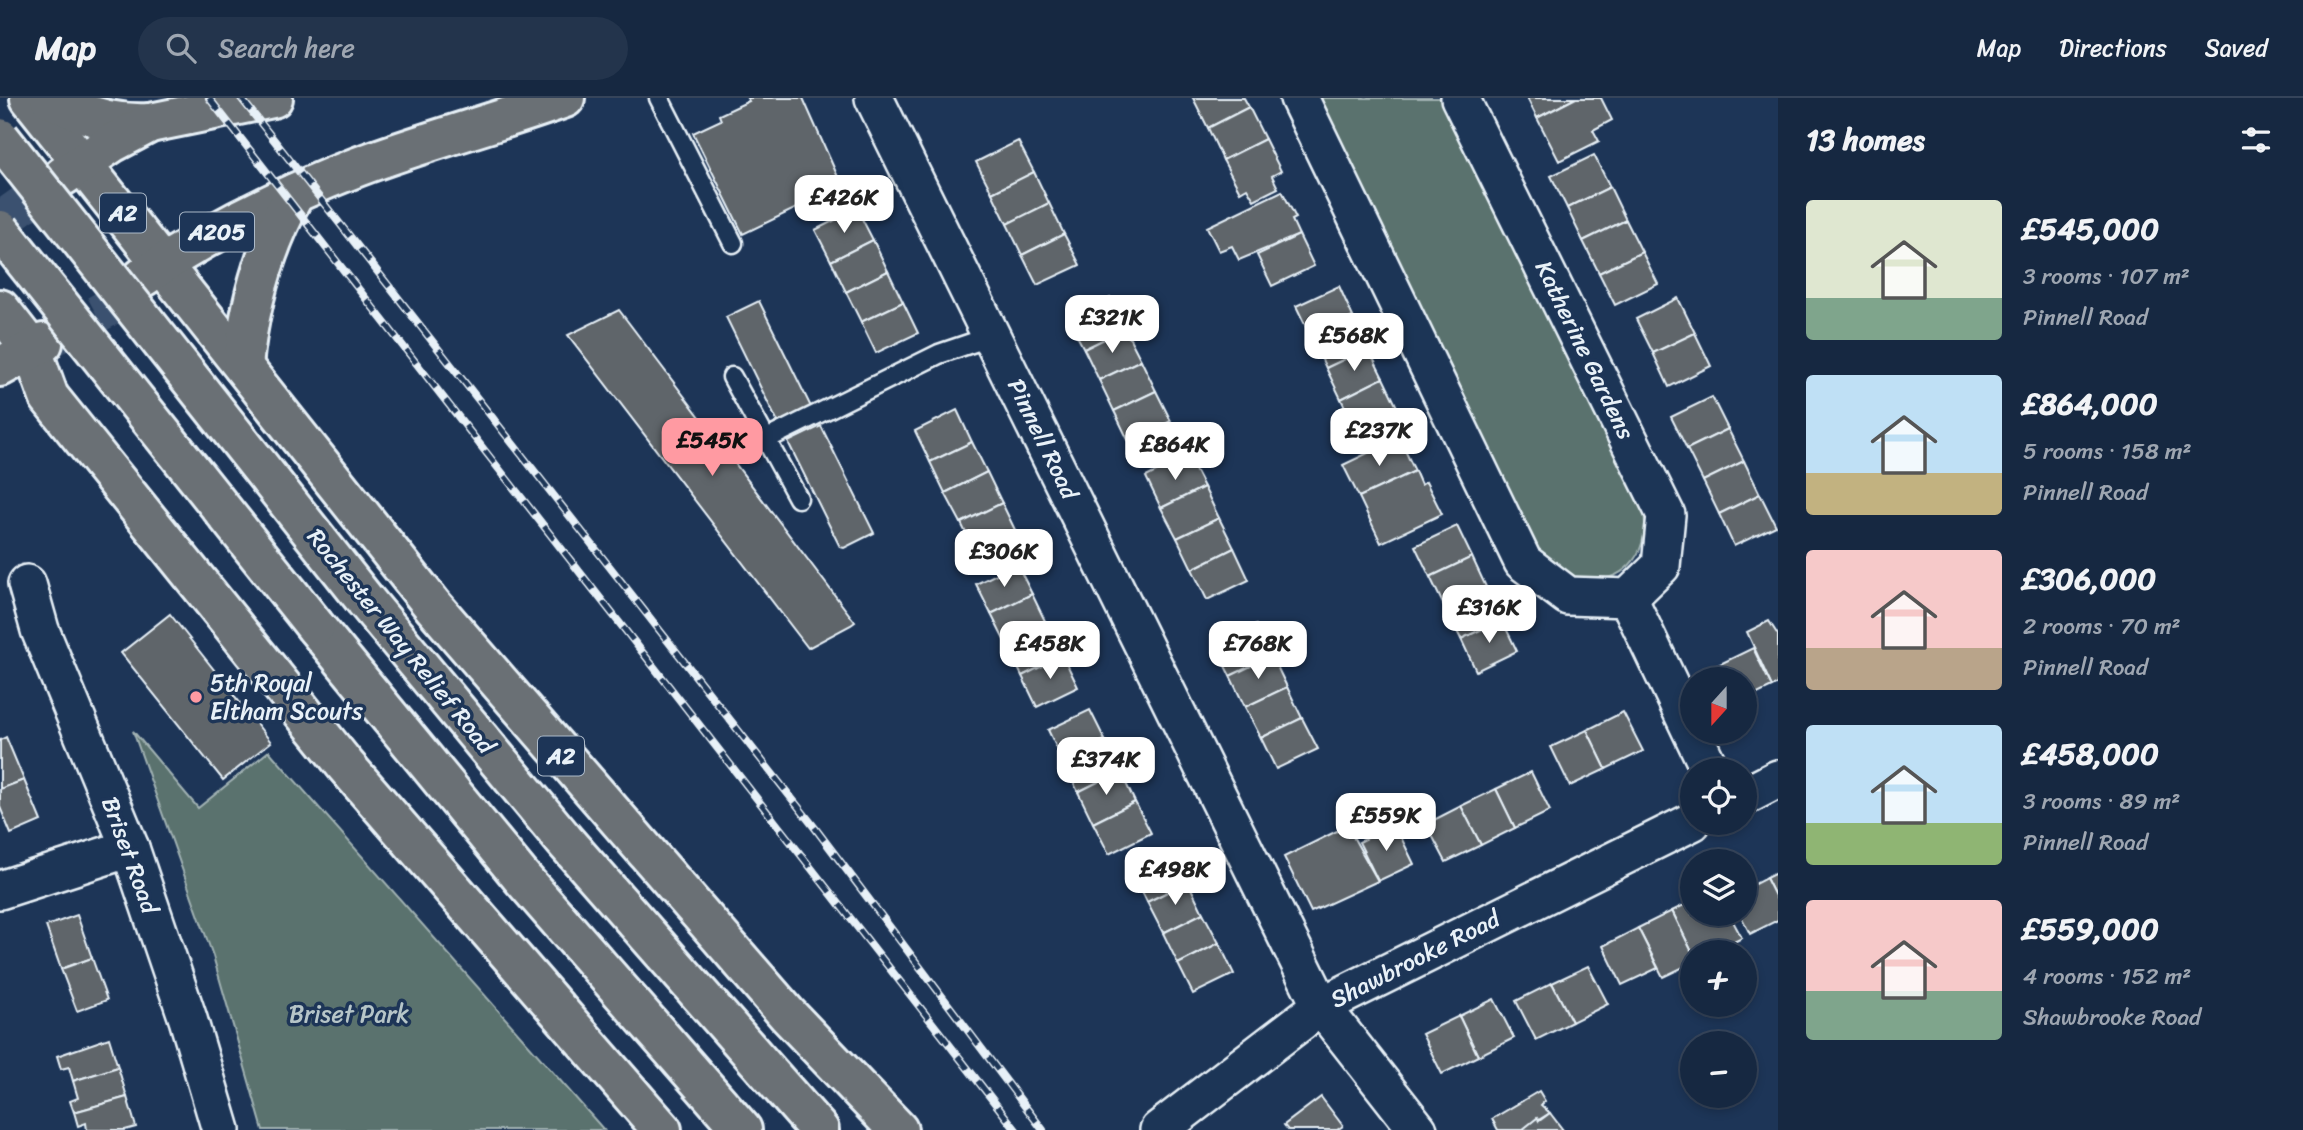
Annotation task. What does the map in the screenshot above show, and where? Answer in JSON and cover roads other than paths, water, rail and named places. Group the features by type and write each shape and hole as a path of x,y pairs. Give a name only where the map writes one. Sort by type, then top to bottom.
{"highway":[{"name":"A2","path":"30,98 73,170 153,270 243,366 433,606 588,788 788,1014 898,1130"},
{"path":"50,98 75,110 123,125 150,123 273,98"},
{"name":"A205","path":"153,270 230,224 295,193 358,167 489,126 565,98"},
{"path":"73,170 150,123"},
{"name":"Rochester Way Relief Road","path":"0,138 366,600 573,850 819,1130"},
{"path":"243,366 247,323 258,278 279,222 295,193"},
{"path":"0,230 315,626 522,878 742,1130"},
{"path":"0,309 49,397 346,766 662,1130"}],"street":[{"name":"Pinnell Road","path":"874,98 1321,1006 1418,1130"},
{"path":"1299,98 1523,562 1568,596 1628,598 1704,758"},
{"name":"Katherine Gardens","path":"1460,98 1666,515 1661,566 1628,598"},
{"name":"Briset Road","path":"27,584 40,630 130,848 188,1018 221,1130"},
{"path":"1757,790 1778,779"},
{"name":"Shawbrooke Road","path":"1159,1130 1321,1006 1680,827"},
{"path":"0,890 130,848"}],"lane":[{"path":"659,98 733,243"},
{"path":"767,439 939,354 992,336"},
{"path":"732,377 798,498"}],"tunnel":[{"path":"0,221 63,176"},
{"path":"46,341 106,309 143,277"}],"railway":[{"path":"209,98 1016,1130"},
{"path":"241,98 815,828 1043,1130"}],"place":[{"name":"5th Royal Eltham Scouts","path":"196,697"}],"park label":[{"name":"Briset Park","path":"349,1014"}]}
